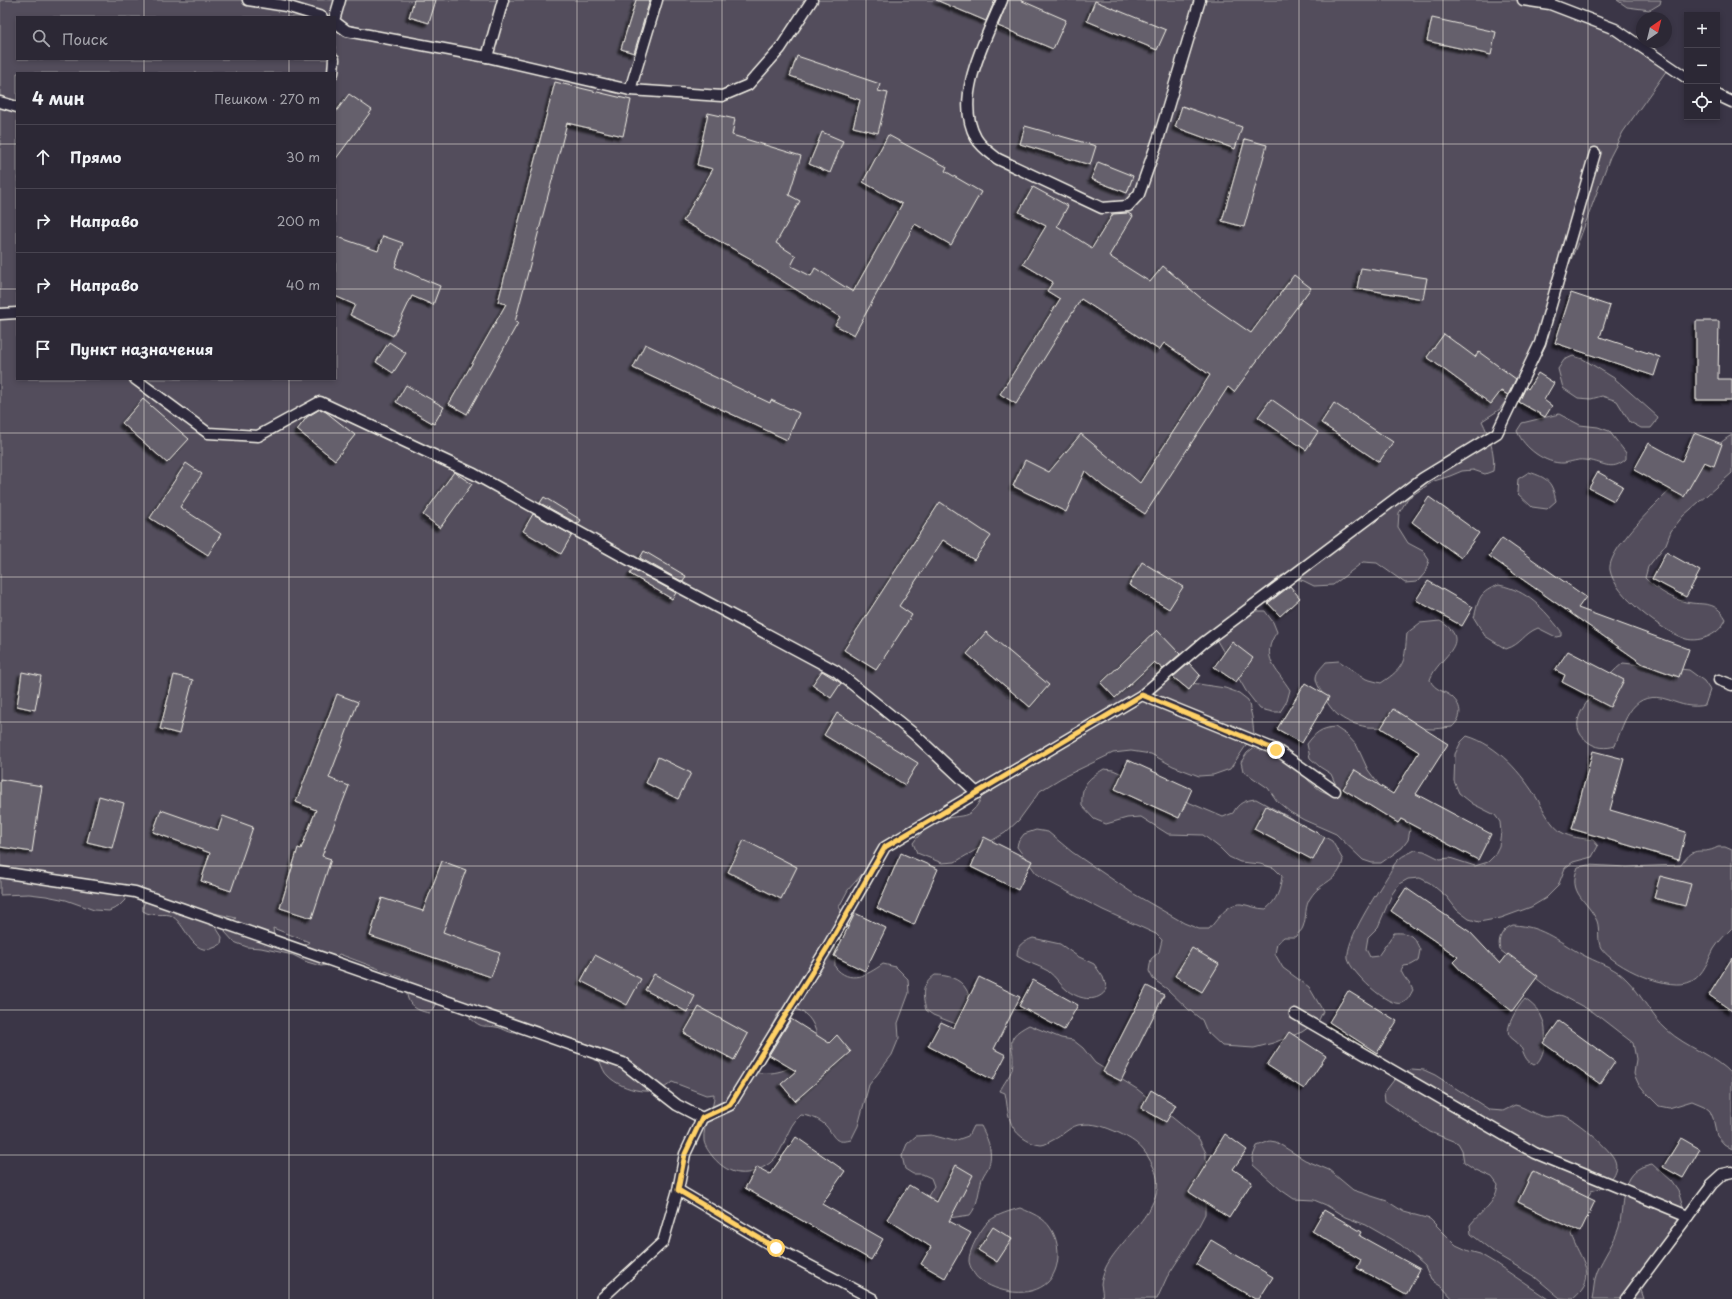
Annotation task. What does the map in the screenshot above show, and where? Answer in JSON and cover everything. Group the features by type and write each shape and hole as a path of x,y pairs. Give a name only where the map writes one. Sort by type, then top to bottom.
{"lane":[{"path":"248,0 286,6 319,16"},
{"path":"335,16 340,0"},
{"path":"487,57 503,0"},
{"path":"630,90 657,0"},
{"path":"336,23 347,30 487,57 630,90 722,96 748,85 780,49 812,0"},
{"path":"1002,0 971,76 967,106 970,124 976,139 986,150 998,159 1102,208 1114,208 1128,206 1139,194 1158,140 1200,0"},
{"path":"1523,0 1550,4 1615,29 1684,76"},
{"path":"333,72 334,60"},
{"path":"1720,96 1732,102"},
{"path":"0,102 16,107"},
{"path":"600,1299 663,1242 678,1190 685,1154 702,1118 730,1105 827,948 885,847 977,794 1142,695 1204,643 1423,478 1497,433 1540,343 1595,153"},
{"path":"0,314 16,313"},
{"path":"136,380 208,433 258,436 320,402 474,474 649,571 836,671 914,734 977,794"},
{"path":"1719,680 1732,685"},
{"path":"1142,695 1276,750 1335,791"},
{"path":"0,872 142,894 623,1063 677,1105 702,1118"},
{"path":"1295,1014 1535,1153 1688,1216"},
{"path":"1626,1299 1712,1184 1723,1174 1732,1172"},
{"path":"678,1190 776,1248 873,1299"}],"shaded area":[{"path":"0,0 1523,0 1615,29 1636,44 1636,48 1642,48 1669,67 1623,132 1610,157 1580,238 1533,350 1514,390 1499,410 1482,421 1487,432 1494,458 1493,471 1485,474 1473,470 1462,471 1434,481 1408,498 1399,513 1398,527 1408,543 1423,551 1429,560 1425,573 1417,582 1405,583 1377,563 1363,562 1333,585 1314,586 1304,581 1282,575 1239,611 1265,611 1273,622 1277,632 1272,641 1270,656 1275,669 1290,690 1287,701 1280,712 1260,709 1246,691 1213,632 1165,679 1225,688 1239,693 1248,700 1254,734 1230,769 1213,775 1199,776 1173,766 1151,754 1131,751 1113,753 1061,778 1040,791 1019,820 1005,833 955,862 942,863 917,853 913,843 924,830 933,824 948,818 970,813 977,806 982,795 893,839 848,890 839,907 842,912 835,946 835,967 847,976 853,977 865,975 883,964 896,967 908,979 909,993 898,1023 899,1038 892,1055 869,1085 858,1126 851,1140 837,1140 824,1124 813,1118 801,1115 792,1126 779,1152 770,1163 762,1168 747,1173 733,1172 719,1164 706,1148 704,1141 705,1128 713,1106 714,1094 706,1095 672,1082 665,1087 649,1091 640,1091 622,1086 614,1081 604,1071 600,1062 601,1055 520,1030 518,1033 515,1033 491,1026 480,1025 470,1018 471,1010 475,1006 439,992 432,1011 430,1013 423,1012 413,1006 408,998 407,987 409,980 339,954 329,965 321,966 307,962 293,955 261,948 247,947 234,942 225,932 231,922 236,918 214,913 217,929 222,937 221,944 212,949 204,949 192,941 178,921 172,916 155,915 143,911 143,906 148,896 123,890 125,900 118,907 109,911 94,910 66,900 29,894 0,895","holes":["273,928 309,942 304,946 274,936","790,1008 796,1009 808,1017 816,1031 817,1036 809,1053 792,1067 785,1070 771,1073 747,1071 778,1014"]},
{"path":"1617,0 1661,0 1660,4 1650,10 1627,7"},
{"path":"1573,356 1583,359 1614,378 1658,417 1651,428 1641,428 1630,422 1617,401 1602,396 1591,399 1578,398 1563,388 1558,369 1564,360"},
{"path":"1559,414 1580,425 1598,427 1609,431 1626,453 1626,459 1621,463 1611,466 1582,460 1557,463 1536,454 1520,437 1517,431 1522,423"},
{"path":"1732,435 1732,473 1683,516 1671,531 1666,544 1648,567 1645,578 1662,592 1672,597 1689,603 1707,604 1717,608 1726,619 1720,629 1710,636 1698,640 1686,639 1665,629 1653,621 1630,601 1613,580 1610,570 1612,559 1620,545 1647,514 1719,444"},
{"path":"1529,472 1541,476 1551,485 1553,489 1556,501 1547,509 1532,507 1517,493 1518,479"},
{"path":"1499,585 1518,591 1527,596 1548,615 1561,631 1561,636 1556,637 1538,628 1533,630 1516,644 1506,649 1485,636 1474,618 1477,605 1487,590"},
{"path":"1440,621 1450,629 1455,636 1455,643 1430,680 1434,686 1452,697 1458,705 1460,712 1458,720 1452,727 1434,729 1367,727 1345,720 1330,707 1316,680 1318,672 1326,662 1339,661 1366,679 1381,683 1396,672 1403,662 1407,633 1420,623"},
{"path":"1623,663 1689,670 1704,681 1710,690 1705,705 1691,706 1657,697 1647,698 1632,708 1627,716 1615,746 1594,746 1581,735 1578,728 1580,714 1599,687"},
{"path":"1335,727 1347,735 1357,746 1368,770 1408,823 1410,830 1408,840 1402,848 1381,863 1372,863 1363,860 1336,834 1290,812 1277,801 1268,788 1243,771 1241,762 1247,753 1257,745 1295,764 1309,781 1320,790 1329,794 1334,790 1335,783 1331,774 1310,758 1307,744 1319,732"},
{"path":"1467,736 1478,740 1499,753 1517,771 1532,790 1548,818 1557,829 1569,836 1593,840 1598,846 1592,857 1573,862 1565,868 1558,886 1546,898 1531,907 1501,918 1479,922 1469,919 1457,910 1447,897 1430,883 1420,878 1408,879 1399,884 1392,894 1378,927 1368,937 1366,949 1370,957 1378,956 1394,933 1408,934 1418,945 1420,950 1418,961 1411,965 1404,966 1401,971 1413,990 1406,1001 1396,1003 1380,995 1363,980 1351,965 1348,959 1348,951 1356,929 1394,865 1402,856 1415,850 1424,851 1440,859 1450,858 1475,866 1488,862 1494,856 1499,846 1501,832 1500,822 1495,815 1473,804 1459,793 1454,781 1455,754 1461,742"},
{"path":"1104,769 1113,770 1223,817 1233,813 1242,803 1248,800 1256,799 1332,841 1343,860 1338,873 1315,892 1309,900 1302,930 1295,937 1284,937 1277,943 1275,954 1283,968 1309,987 1323,1011 1319,1020 1302,1032 1273,1043 1254,1048 1222,1046 1207,1032 1202,1020 1167,989 1153,979 1149,971 1151,959 1159,952 1162,940 1156,934 1103,910 1047,881 1036,873 1017,847 1018,842 1024,834 1036,830 1048,832 1072,852 1134,894 1184,923 1199,929 1209,929 1223,912 1236,904 1266,909 1275,899 1279,891 1282,876 1274,868 1260,864 1240,862 1229,857 1203,835 1168,834 1141,817 1127,818 1106,824 1094,819 1082,806 1082,793 1089,780"},
{"path":"1718,847 1725,847 1732,850 1732,928 1716,946 1700,975 1692,981 1682,984 1670,984 1657,981 1630,970 1618,963 1601,948 1597,921 1580,896 1575,884 1575,876 1578,867 1588,865 1627,867 1681,865 1686,858 1695,852 1712,850"},
{"path":"1513,925 1524,926 1552,936 1587,957 1618,972 1632,986 1667,1030 1683,1042 1717,1062 1732,1075 1732,1149 1724,1144 1717,1136 1710,1111 1704,1106 1692,1101 1669,1108 1659,1106 1647,1094 1638,1083 1634,1074 1636,1059 1633,1043 1593,1012 1550,989 1500,950 1499,942 1501,935 1506,929"},
{"path":"1033,938 1060,944 1077,956 1094,964 1103,977 1107,989 1099,996 1094,998 1089,999 1078,996 1065,989 1048,971 1017,956 1019,946"},
{"path":"935,975 948,977 960,982 967,991 971,1011 961,1026 933,1015 926,1010 923,995 925,987 930,979"},
{"path":"1525,999 1533,1005 1541,1015 1545,1029 1545,1043 1541,1057 1534,1065 1526,1059 1520,1046 1509,1035 1508,1031 1513,1016"},
{"path":"1029,1025 1061,1038 1073,1040 1083,1048 1095,1063 1137,1089 1199,1139 1206,1153 1205,1214 1193,1237 1167,1277 1157,1299 1102,1299 1101,1282 1106,1267 1142,1220 1156,1195 1157,1182 1154,1168 1144,1151 1126,1136 1094,1125 1084,1124 1074,1126 1046,1144 1041,1145 1026,1140 1014,1129 1012,1125 1008,1113 1005,1093 1000,1091 1012,1069 1012,1039 1020,1030"},
{"path":"1412,1069 1424,1070 1435,1075 1490,1110 1503,1111 1515,1105 1546,1117 1563,1115 1577,1123 1593,1136 1612,1156 1616,1165 1613,1175 1604,1186 1591,1191 1571,1234 1583,1259 1587,1275 1586,1283 1573,1299 1560,1298 1535,1277 1496,1254 1471,1234 1470,1225 1494,1198 1498,1185 1492,1177 1476,1170 1464,1162 1462,1150 1458,1143 1430,1132 1385,1101 1384,1093 1394,1080"},
{"path":"973,1126 981,1126 988,1141 990,1152 990,1162 981,1180 975,1207 970,1215 935,1220 922,1206 934,1186 931,1178 922,1174 913,1174 905,1169 902,1156 907,1144 916,1136 931,1135 954,1141 968,1136"},
{"path":"1270,1141 1276,1142 1305,1160 1329,1170 1353,1190 1387,1201 1404,1212 1430,1219 1456,1245 1480,1254 1548,1299 1453,1299 1442,1287 1431,1280 1425,1266 1401,1245 1366,1225 1345,1217 1326,1205 1314,1200 1294,1199 1281,1190 1253,1165 1252,1158 1257,1146"},
{"path":"1652,1164 1671,1181 1678,1191 1683,1207 1682,1217 1658,1250 1651,1256 1637,1278 1644,1299 1592,1299 1597,1272 1619,1227 1626,1183 1636,1170"},
{"path":"1020,1208 1039,1217 1048,1225 1056,1240 1058,1258 1053,1275 1048,1282 1041,1287 1032,1291 1023,1292 1004,1291 986,1284 977,1278 970,1265 969,1257 976,1240 989,1221 1000,1215"}],"building":[{"path":"414,0 436,0 429,23 409,17"},
{"path":"636,0 650,0 634,53 621,49"},
{"path":"936,0 995,0 986,21"},
{"path":"1008,0 1020,0 1066,20 1053,49 998,26"},
{"path":"1095,1 1166,30 1157,50 1087,21"},
{"path":"1432,18 1496,32 1491,55 1427,41"},
{"path":"797,56 880,84 878,91 888,93 878,133 853,127 860,100 790,76"},
{"path":"555,82 631,100 623,136 567,123 515,322 518,323 467,414 449,404 506,304 498,302"},
{"path":"349,94 372,110 336,159 336,112"},
{"path":"1182,106 1242,127 1235,149 1175,127"},
{"path":"708,113 735,119 732,135 801,156 789,195 800,201 776,243 796,256 791,266 811,276 815,268 853,292 902,204 863,182 888,135 947,167 945,171 981,192 951,245 915,224 854,335 835,325 840,317 752,262 753,260 683,221 713,169 697,165"},
{"path":"1025,126 1096,146 1090,165 1020,144"},
{"path":"822,132 843,141 830,173 809,164"},
{"path":"1245,139 1267,145 1244,227 1222,221"},
{"path":"1098,162 1133,176 1127,193 1091,179"},
{"path":"1033,187 1068,206 1057,226 1092,248 1113,214 1128,213 1133,216 1109,256 1150,282 1163,266 1202,299 1251,333 1294,275 1311,288 1234,392 1228,387 1145,514 1104,487 1085,471 1066,512 1013,486 1025,460 1049,472 1081,434 1140,483 1210,375 1164,343 1159,350 1081,299 1016,404 1000,394 1060,299 1047,291 1053,282 1023,264 1046,226 1019,212"},
{"path":"336,236 378,251 383,236 403,243 395,267 440,286 433,305 412,296 393,336 350,315 355,305 336,296"},
{"path":"1361,268 1427,278 1423,299 1357,288"},
{"path":"1571,293 1610,306 1600,337 1660,357 1654,376 1555,343"},
{"path":"1696,321 1719,321 1718,379 1732,379 1732,400 1696,400"},
{"path":"1444,334 1475,357 1479,352 1516,379 1508,395 1501,391 1491,404 1427,357"},
{"path":"389,342 406,353 393,373 376,362"},
{"path":"645,344 770,403 771,400 799,413 787,440 633,368"},
{"path":"1538,373 1554,383 1544,400 1552,406 1545,417 1519,402 1526,387 1528,389"},
{"path":"406,385 444,407 434,424 396,402"},
{"path":"143,399 189,439 167,463 122,423"},
{"path":"1271,399 1318,432 1306,450 1258,417"},
{"path":"1334,403 1393,442 1379,462 1321,423"},
{"path":"320,409 355,435 335,460 297,430 307,417"},
{"path":"1694,433 1722,444 1714,466 1704,462 1684,497 1634,470 1649,443 1682,461"},
{"path":"186,463 202,474 180,507 221,534 208,555 150,518"},
{"path":"454,472 472,484 440,528 423,515"},
{"path":"1598,472 1623,486 1614,501 1589,488"},
{"path":"544,497 581,520 578,524 540,503"},
{"path":"1429,497 1479,533 1461,558 1412,522"},
{"path":"940,502 991,536 974,560 943,540 899,606 912,615 876,670 844,650"},
{"path":"533,514 572,535 561,554 523,531"},
{"path":"1502,538 1586,597 1578,608 1689,649 1679,677 1643,664 1489,556"},
{"path":"644,551 686,576 683,582 640,558"},
{"path":"1666,552 1700,571 1686,597 1652,579"},
{"path":"1142,562 1183,587 1169,609 1129,585"},
{"path":"633,569 676,593 672,599 630,574"},
{"path":"1428,581 1473,607 1462,626 1416,600"},
{"path":"1290,586 1300,598 1280,616 1268,603"},
{"path":"1157,630 1180,654 1163,669 1154,662 1115,698 1101,683"},
{"path":"986,632 1049,685 1030,707 967,654"},
{"path":"1232,642 1253,658 1236,682 1214,667"},
{"path":"1568,651 1624,680 1610,707 1562,682 1565,675 1555,670"},
{"path":"1189,663 1200,675 1189,690 1173,677"},
{"path":"822,671 841,683 831,698 812,685"},
{"path":"22,672 41,676 35,710 17,706"},
{"path":"174,675 193,680 179,734 160,729"},
{"path":"1305,683 1329,697 1302,743 1277,729"},
{"path":"337,694 358,702 329,778 349,786 322,856 331,859 312,918 280,908 298,848 301,849 316,810 296,802"},
{"path":"1393,709 1448,744 1416,794 1491,834 1478,860 1401,819 1398,823 1343,789 1355,770 1393,794 1419,752 1381,728"},
{"path":"837,713 918,763 905,785 824,735"},
{"path":"1593,751 1624,759 1610,810 1686,832 1679,860 1572,829"},
{"path":"658,757 691,773 678,799 646,783"},
{"path":"1128,760 1192,789 1179,818 1115,789"},
{"path":"0,779 42,786 32,852 0,847"},
{"path":"99,796 124,803 112,848 87,842"},
{"path":"1266,806 1325,837 1313,860 1254,829"},
{"path":"161,810 218,830 223,816 253,827 231,891 201,881 210,853 153,832"},
{"path":"984,837 1032,861 1018,890 971,867"},
{"path":"744,840 797,867 781,899 728,872"},
{"path":"901,853 938,869 914,925 877,908"},
{"path":"442,861 466,870 443,932 500,953 491,977 370,936 382,898 423,911"},
{"path":"1660,876 1691,884 1685,906 1654,898"},
{"path":"1406,888 1470,932 1500,964 1508,954 1538,976 1512,1011 1464,974 1453,962 1458,957 1391,911"},
{"path":"855,913 886,928 865,971 834,956"},
{"path":"1192,948 1219,964 1202,992 1175,976"},
{"path":"595,955 641,979 627,1005 581,981"},
{"path":"1732,958 1732,1011 1709,995"},
{"path":"654,974 695,996 687,1012 645,990"},
{"path":"979,977 1020,997 994,1049 1006,1055 993,1080 928,1046 941,1022 954,1028"},
{"path":"1033,980 1078,1005 1064,1030 1019,1006"},
{"path":"1147,986 1164,995 1121,1081 1103,1072"},
{"path":"1348,991 1397,1021 1377,1053 1329,1022"},
{"path":"699,1007 748,1034 734,1060 684,1033"},
{"path":"791,1019 829,1043 837,1035 851,1052 795,1101 781,1084 796,1071 769,1055"},
{"path":"1559,1021 1615,1062 1600,1084 1543,1043"},
{"path":"1289,1032 1326,1056 1304,1089 1267,1065"},
{"path":"1151,1090 1176,1105 1166,1122 1141,1108"},
{"path":"1225,1134 1247,1150 1233,1169 1252,1182 1229,1218 1189,1192"},
{"path":"796,1137 845,1171 822,1204 883,1239 871,1260 745,1188 757,1167 770,1174"},
{"path":"1681,1138 1700,1149 1683,1178 1663,1167"},
{"path":"956,1165 973,1175 949,1221 971,1233 945,1278 921,1264 931,1247 887,1219 909,1185 937,1202"},
{"path":"1533,1171 1595,1201 1580,1232 1518,1202"},
{"path":"1324,1210 1362,1232 1360,1236 1420,1269 1406,1295 1357,1268 1361,1260 1312,1231"},
{"path":"993,1227 1012,1239 997,1262 978,1250"},
{"path":"1211,1240 1273,1277 1259,1299 1255,1299 1196,1264"}],"route":[{"path":"776,1248 678,1190 685,1154 702,1118 730,1105 827,948 885,847 977,794 1142,695 1276,750"}]}
